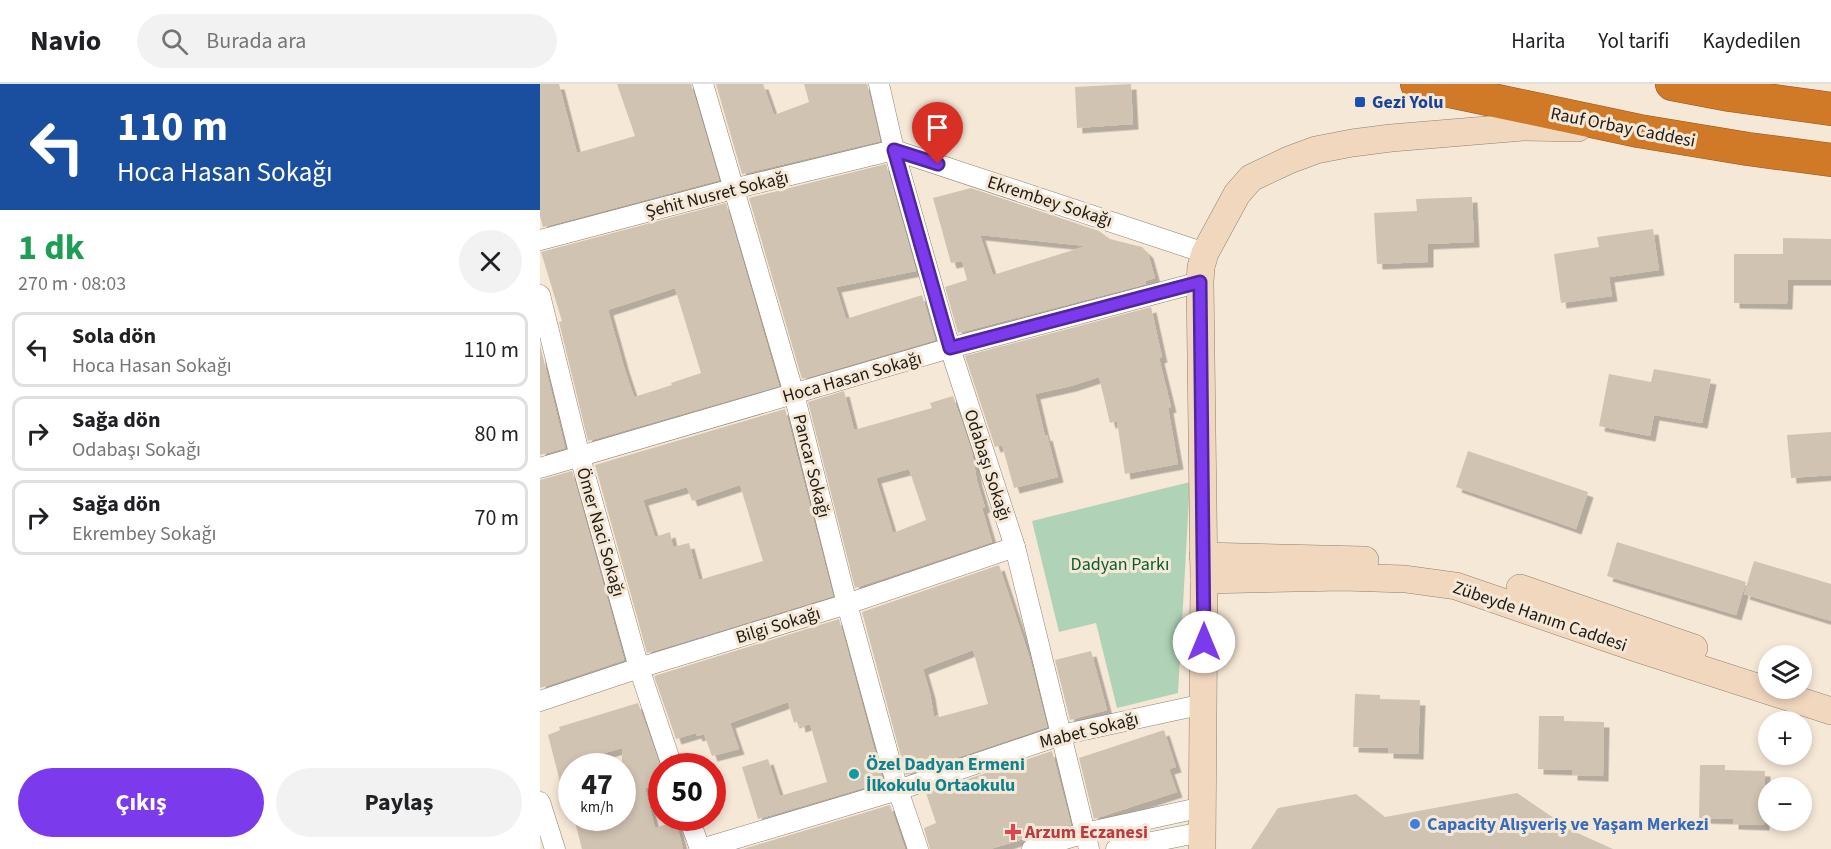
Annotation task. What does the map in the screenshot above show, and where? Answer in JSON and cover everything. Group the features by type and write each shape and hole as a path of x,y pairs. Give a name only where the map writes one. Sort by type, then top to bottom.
{"highway":[{"name":"Rauf Orbay Caddesi","path":"1417,84 1639,131 1831,160"},
{"path":"1672,84 1831,110"}],"main road":[{"path":"1202,829 1204,704 1200,282 1205,253 1237,194 1251,178 1316,150 1352,143 1523,127 1639,131"},
{"name":"Zübeyde Hanım Caddesi","path":"1203,568 1344,568 1405,579 1459,579 1534,592 1758,670"},
{"name":"Zübeyde Hanım Caddesi","path":"1459,579 1639,649 1831,711"},
{"path":"1812,688 1831,695"}],"street":[{"name":"Pancar Sokağı","path":"703,84 794,394 847,604 898,790 918,849"},
{"name":"Odabaşı Sokağı","path":"879,84 894,150 950,348 1015,548 1087,841"},
{"name":"Şehit Nusret Sokağı","path":"540,240 733,189 894,150"},
{"name":"Ekrembey Sokağı","path":"894,150 1205,253"},
{"name":"Hoca Hasan Sokağı","path":"540,468 950,348 1200,282"},
{"name":"Ömer Naci Sokağı","path":"540,295 580,457 639,668 668,753"},
{"name":"Bilgi Sokağı","path":"540,701 1015,548"},
{"name":"Mabet Sokağı","path":"700,849 898,790 1061,735 1204,704"},
{"path":"540,802 555,849"},
{"path":"1032,849 1202,829"},
{"path":"1116,849 1202,829"},
{"path":"693,831 700,849"}],"green space":[{"name":"Dadyan Parkı","path":"1190,482 1178,693 1117,708 1096,623 1059,632 1032,521"}],"building":[{"path":"540,84 559,84 577,153 635,136 617,84 691,84 719,180 543,227 540,216"},
{"path":"716,84 763,84 774,115 809,102 804,84 867,84 880,141 742,174"},
{"path":"1131,84 1133,124 1077,128 1075,87"},
{"path":"886,164 916,271 836,287 846,319 922,295 935,340 802,379 749,198"},
{"path":"971,188 1099,231 1110,239 1142,247 1148,253 1155,278 1145,281 1146,284 958,333 945,287 967,280 962,261 951,263 933,198","holes":["980,235 1086,246 993,275"]},
{"path":"1472,197 1474,242 1428,244 1428,262 1377,264 1374,213 1417,211 1416,199"},
{"path":"726,203 779,386 588,441 559,322 562,321 541,252","holes":["675,288 701,373 634,397 608,310"]},
{"path":"1653,229 1659,270 1609,277 1612,296 1561,303 1554,254 1599,247 1597,237"},
{"path":"1783,238 1831,239 1831,280 1788,280 1787,304 1734,303 1734,254 1783,254"},
{"path":"1151,307 1162,357 1159,358 1171,407 1168,408 1178,464 1125,474 1117,421 1110,423 1099,377 1035,394 1058,477 1014,488 1002,445 995,447 965,356"},
{"path":"540,345 565,448 540,455"},
{"path":"1654,369 1711,379 1702,423 1654,415 1650,436 1599,426 1609,374 1651,382"},
{"path":"844,391 854,430 932,408 930,403 953,396 972,452 977,481 985,507 982,508 992,542 855,588 808,402","holes":["909,469 926,520 893,533 876,478"]},
{"path":"785,409 833,596 647,653 595,465","holes":["740,485 763,561 699,580 689,543 673,547 670,532 655,537 643,500 687,487 692,501"]},
{"path":"1831,432 1831,475 1791,478 1787,435"},
{"path":"1468,451 1588,492 1576,529 1456,487"},
{"path":"572,471 624,660 540,688 540,480"},
{"path":"1617,542 1746,582 1736,615 1607,576"},
{"path":"1754,561 1831,584 1831,621 1744,594"},
{"path":"999,565 1030,659 1047,727 906,775 862,612","holes":["973,650 988,704 934,717 923,669"]},
{"path":"839,619 883,782 758,819 742,767 768,759 780,796 827,782 810,724 800,727 799,721 794,723 788,702 730,723 739,749 711,753 704,734 697,736 696,733 676,739 654,676"},
{"path":"1091,651 1107,710 1070,720 1055,660"},
{"path":"1355,694 1380,695 1380,699 1420,700 1418,754 1388,753 1388,748 1353,747"},
{"path":"638,703 656,753 648,753 648,787 645,788 648,800 648,831 678,831 683,849 582,849 577,831 636,831 636,753 622,753 622,748 604,753 558,753 558,774 548,735 560,730 559,727"},
{"path":"1539,716 1564,716 1564,721 1604,722 1603,776 1572,775 1572,770 1538,769"},
{"path":"1164,730 1176,767 1169,769 1177,792 1094,819 1079,758"},
{"path":"1052,751 1071,825 990,849 930,849 924,828 936,823 926,793"},
{"path":"1700,765 1725,765 1725,770 1765,771 1765,777 1758,777 1758,825 1733,824 1733,819 1699,818"},
{"name":"Capacity Alışveriş ve Yaşam Merkezi","path":"1517,793 1573,831 1613,849 1251,849 1278,808 1356,794 1385,817"},
{"path":"890,805 905,849 743,849"}],"place":[{"name":"Gezi Yolu","path":"1360,102"},
{"name":"Özel Dadyan Ermeni İlkokulu Ortaokulu","path":"854,774"},
{"name":"Capacity Alışveriş ve Yaşam Merkezi","path":"1415,824"},
{"name":"Arzum Eczanesi","path":"1013,832"}],"route":[{"path":"938,164 894,150 950,348 1200,282 1204,642"}]}
